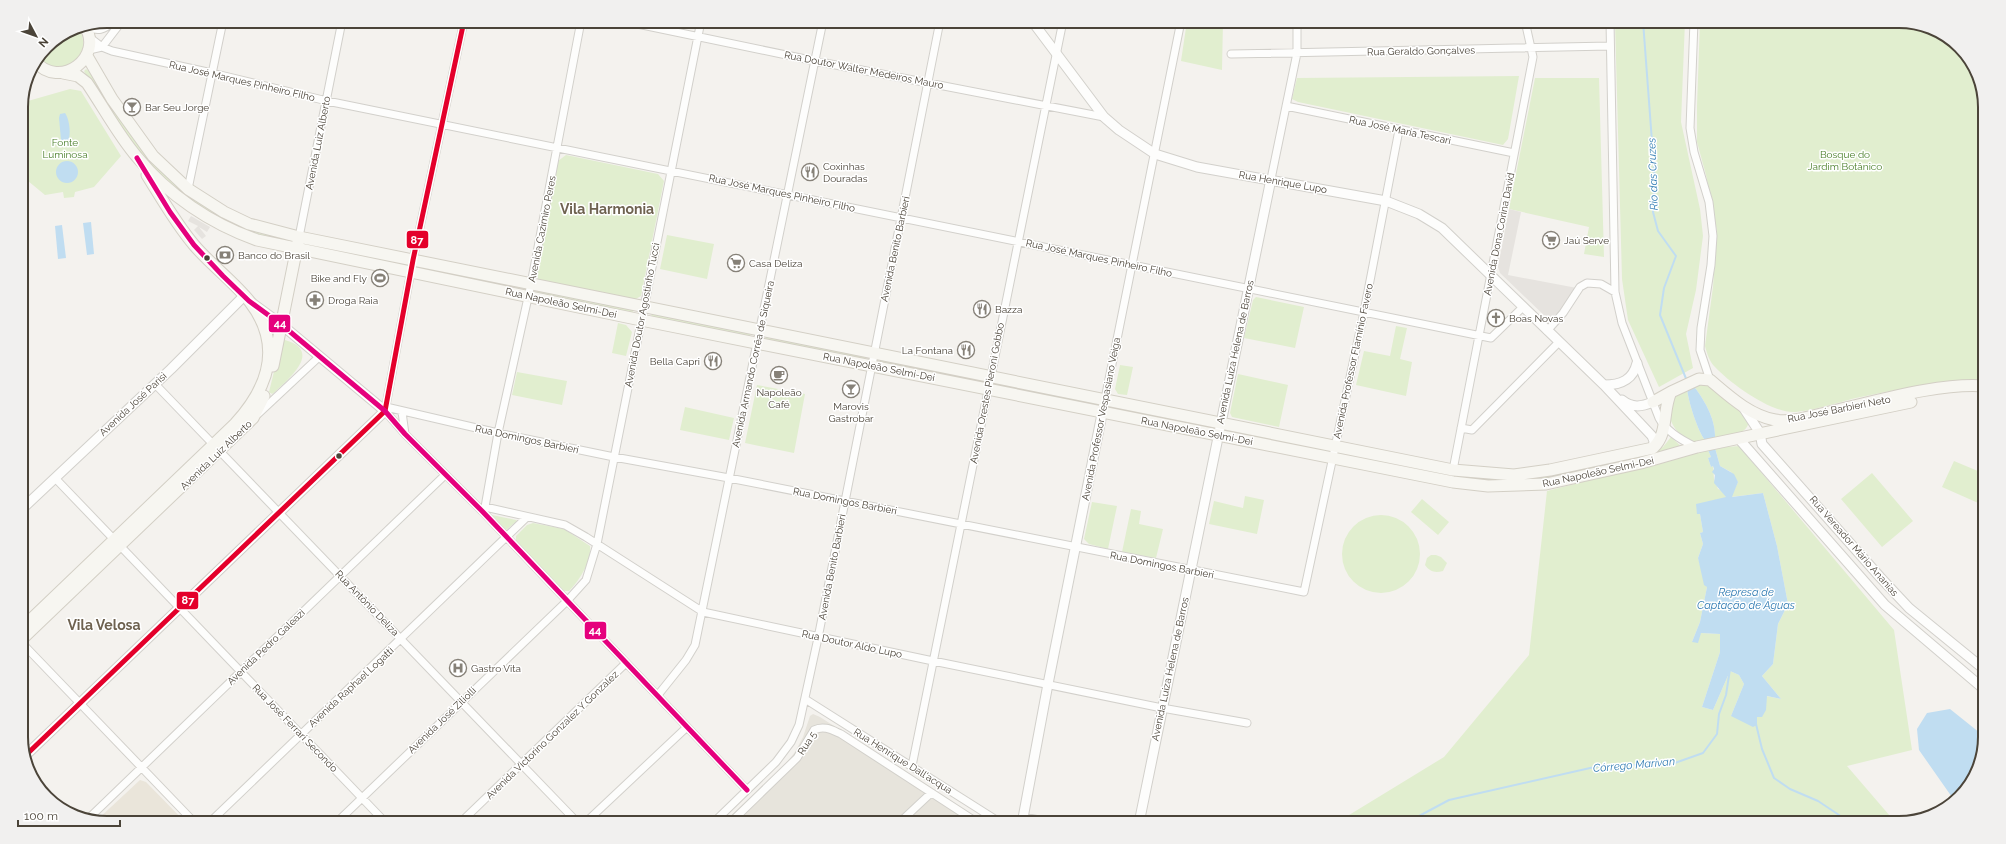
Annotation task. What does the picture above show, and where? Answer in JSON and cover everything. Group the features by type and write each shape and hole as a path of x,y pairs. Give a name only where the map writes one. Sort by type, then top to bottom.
{"main road":[{"path":"64,73 80,65 88,53 86,31"},
{"name":"Rua Napoleão Selmi-Dei","path":"88,53 112,99 153,156 188,189 217,209 249,224 299,238 1453,470 1514,475 1550,470 1653,448 1659,442 1664,427"},
{"name":"Rua Napoleão Selmi-Dei","path":"40,65 46,70 78,76 88,84 136,157 158,180 189,204 212,220 236,232 257,240 297,249 641,320 1453,482 1520,486 1546,484 1641,463 1698,447 1760,434"},
{"name":"Avenida Luiz Alberto","path":"136,157 170,212 194,245 247,299 264,326 268,342 269,356 266,377 249,409 218,447"},
{"name":"Avenida Luiz Alberto","path":"28,634 118,543 218,447 253,418 266,390 277,352 299,238"},
{"path":"1653,402 1675,390 1705,380"},
{"name":"Rua José Barbieri Neto","path":"1705,380 1742,406 1775,420 1789,420 1932,390 1961,386 1978,386"},
{"path":"1664,427 1665,407 1675,390"},
{"name":"Rua José Barbieri Neto","path":"1760,434 1932,398 1962,393 1978,394"},
{"name":"Avenida Luiz Alberto","path":"28,623 118,543"}],"street":[{"path":"91,30 105,28"},
{"path":"88,53 102,47 117,28"},
{"path":"188,189 222,28"},
{"name":"Avenida Luiz Alberto","path":"299,238 341,28"},
{"path":"30,752 385,409 413,260 462,28"},
{"name":"Avenida Cazimiro Peres","path":"483,509 531,284 580,28"},
{"name":"Rua Doutor Walter Medeiros Mauro","path":"658,28 1045,107 1104,117"},
{"name":"Avenida Doutor Agostinho Tucci","path":"567,601 586,580 597,544 700,28"},
{"name":"Avenida Armando Corrêa de Siqueira","path":"658,695 686,660 695,645 703,612 759,330 822,28"},
{"name":"Avenida Benito Barbieri","path":"720,816 776,762 791,742 799,725 818,638 873,353 902,218 939,28"},
{"name":"Rua Henrique Lupo","path":"1037,28 1104,117 1131,139 1155,154 1198,167 1386,201 1419,214 1442,228 1613,394 1652,436 1654,441 1653,448"},
{"name":"Avenida Orestes Pieroni Gobbo","path":"912,766 1061,28"},
{"name":"Avenida Professor Vespasiano Veiga","path":"1023,816 1048,684 1180,28"},
{"name":"Avenida Luiza Helena de Barros","path":"1140,816 1217,435 1297,53 1297,28"},
{"name":"Avenida Dona Corina David","path":"1453,470 1533,57 1527,28"},
{"path":"1610,28 1615,292 1622,323 1664,427 1686,442 1698,447"},
{"path":"1694,28 1690,128 1694,152 1709,202 1713,236 1711,265 1701,328 1700,350 1705,380"},
{"name":"Rua José Marques Pinheiro Filho","path":"87,31 102,47 112,52 212,73 327,101 1480,335"},
{"name":"Rua Geraldo Gonçalves","path":"1232,54 1532,49 1610,46"},
{"name":"Rua José Maria Tescari","path":"1286,106 1514,153"},
{"name":"Avenida Professor Flamínio Favero","path":"1304,592 1364,312 1399,130"},
{"path":"1547,331 1563,313 1580,287 1587,283 1601,284 1615,292"},
{"path":"247,299 282,325 385,409 405,434 445,475 483,509 567,601 747,790"},
{"name":"Avenida José Parisi","path":"28,503 247,299"},
{"path":"1480,335 1491,338 1523,307"},
{"path":"1461,428 1472,430 1559,342"},
{"path":"253,418 320,356"},
{"path":"1604,385 1625,382 1633,374 1637,363"},
{"name":"Rua Antônio Deliza","path":"155,384 218,447 571,816"},
{"name":"Rua Henrique Lupo","path":"1613,394 1630,406 1639,406 1653,402"},
{"name":"Rua Vereador Mário Ananias","path":"1742,406 1760,434 1762,444 1890,588 1910,608 1978,664"},
{"name":"Rua Domingos Barbieri","path":"385,409 614,457 729,478 1304,592"},
{"path":"402,412 405,434"},
{"name":"Rua Vereador Mário Ananias","path":"1739,439 1886,605 1978,684"},
{"name":"Avenida Pedro Galeazi","path":"93,814 445,475"},
{"name":"Rua José Ferrari Secondo","path":"54,478 379,816"},
{"name":"Rua Doutor Aldo Lupo","path":"483,509 565,525 703,612 818,638 1162,708 1247,722"},
{"name":"Avenida Raphael Logatti","path":"216,816 527,517"},
{"name":"Avenida José Ziliolli","path":"343,816 567,601"},
{"path":"28,648 189,816"},
{"name":"Avenida Victorino Gonzalez Y Gonzalez","path":"467,816 626,663"},
{"name":"Rua Henrique Dall'acqua","path":"805,699 990,816"},
{"path":"593,816 687,727"},
{"name":"Rua 5","path":"737,816 798,758 814,730 819,727 827,728 841,734 967,816"},
{"path":"906,816 931,793"}],"shaded area":[{"path":"1509,209 1521,212 1508,275 1577,288 1561,311 1548,319 1500,273 1498,267"},
{"path":"191,216 210,227 207,232 199,227 206,236 202,239 194,230 198,226 188,221"},
{"path":"813,714 820,717 974,816 730,816 784,766 795,752 803,737 810,716"},
{"path":"140,780 146,782 179,816 102,816"}],"green space":[{"path":"1186,28 1223,28 1222,70 1181,61"},
{"path":"1615,28 1685,28 1681,122 1700,209 1703,236 1696,290 1686,334 1693,368 1659,387 1628,320 1622,279"},
{"name":"Bosque do Jardim Botânico","path":"1700,28 1899,28 1925,32 1943,41 1951,48 1965,63 1970,72 1974,81 1978,102 1978,380 1953,382 1904,389 1856,398 1815,409 1793,412 1784,411 1762,402 1741,389 1722,374 1713,365 1708,357 1705,346 1713,287 1717,231 1706,175 1697,142"},
{"path":"81,33 83,40 82,51 78,59 63,67 54,67 43,61 47,56 56,56 56,47 63,41"},
{"path":"86,69 90,72 171,180 287,239 289,242 246,234 189,201 149,166 121,128 86,75 84,71"},
{"path":"1519,76 1508,139 1503,145 1298,102 1292,99 1297,78"},
{"path":"1535,78 1599,78 1604,257 1584,254 1589,227 1509,209"},
{"name":"Fonte Luminosa","path":"70,89 81,91 121,156 94,187 75,192 74,197 64,198 63,192 45,195 28,181 28,101"},
{"path":"566,155 658,174 664,181 641,296 634,300 540,282 536,274 558,161"},
{"path":"667,235 714,244 707,279 660,269"},
{"path":"539,289 635,310 631,313 536,293"},
{"path":"1256,297 1304,307 1295,348 1244,338 1253,300"},
{"path":"652,313 751,333 750,336 747,337 651,317"},
{"path":"618,323 626,325 632,332 626,356 612,353"},
{"path":"1396,326 1407,328 1400,359 1412,362 1406,396 1356,385 1364,351 1390,356"},
{"path":"768,336 865,355 866,358 863,360 768,341 765,338"},
{"path":"285,340 296,345 301,351 302,358 300,365 272,394 269,392 281,343"},
{"path":"883,359 980,380 977,383 883,364 880,362"},
{"path":"1120,365 1133,367 1127,395 1118,394 1115,389"},
{"path":"517,372 567,381 562,405 512,395"},
{"path":"1238,374 1288,385 1279,427 1232,417 1230,413"},
{"path":"1703,380 1720,388 1749,419 1746,429 1737,434 1715,438 1714,424 1701,396 1692,384"},
{"path":"1001,382 1095,402 1095,404 1093,406 995,386"},
{"path":"757,385 805,394 794,453 745,443"},
{"path":"1687,387 1693,415 1705,440 1695,441 1686,439 1677,431 1670,418 1669,412 1672,401"},
{"path":"685,407 734,418 729,440 680,430"},
{"path":"1671,437 1683,448 1540,481 1483,483 1342,456 1345,453 1479,476 1652,452 1663,447"},
{"path":"1739,446 1894,630 1912,750 1847,766 1890,816 1347,816 1444,757 1529,655 1547,491 1708,450 1711,457 1708,458 1711,467 1713,466 1714,479 1718,489 1721,490 1727,498 1720,499 1700,514 1703,532 1700,533 1703,544 1698,558 1707,587 1700,622 1692,642 1701,633 1720,634 1720,652 1702,707 1713,710 1730,671 1739,675 1744,684 1731,716 1757,716 1766,696 1781,699 1762,676 1773,664 1778,624 1788,604 1777,546 1763,493 1731,497 1738,482 1731,472 1720,466 1715,448"},
{"path":"1954,461 1978,471 1978,503 1942,487"},
{"path":"1872,473 1913,521 1882,547 1841,499"},
{"path":"1245,496 1264,500 1257,534 1209,524 1214,501 1243,508"},
{"path":"1422,499 1449,522 1438,535 1411,512"},
{"path":"1092,502 1117,506 1108,549 1089,544 1084,539"},
{"path":"1131,509 1141,511 1139,524 1163,529 1156,558 1122,552"},
{"path":"492,515 516,520 517,521 506,530"},
{"path":"1373,515 1389,515 1403,521 1414,532 1420,546 1420,562 1414,576 1403,587 1389,593 1373,593 1359,587 1348,576 1342,562 1342,546 1348,532 1359,521"},
{"path":"533,523 564,529 590,546 587,564 577,582 569,591 564,591 516,541 516,536 527,525"},
{"path":"1431,555 1441,557 1447,563 1443,571 1433,571 1425,565 1427,558"}],"water":[{"path":"65,113 69,123 70,132 68,142 64,143 61,140 59,118 60,114"},
{"path":"67,161 71,162 77,168 77,176 71,182 67,183 63,182 57,176 56,172 57,168 63,162"},
{"path":"91,222 94,254 87,255 83,223"},
{"path":"62,225 66,258 58,259 55,226"},
{"path":"1692,384 1701,396 1714,424 1715,438 1705,440 1699,430 1693,415 1687,392 1687,387"},
{"name":"Represa de Captação de Águas","path":"1715,448 1720,466 1734,474 1738,482 1732,497 1763,493 1777,546 1788,604 1778,624 1773,664 1762,676 1781,699 1767,696 1766,710 1762,717 1757,717 1757,725 1753,727 1731,716 1744,684 1739,675 1730,671 1713,710 1702,707 1720,652 1720,634 1701,633 1698,643 1692,642 1700,622 1707,587 1704,585 1698,558 1703,544 1700,533 1703,532 1700,514 1697,514 1696,504 1726,497 1714,483 1715,475 1712,472 1714,469 1713,466 1711,467 1708,458 1711,457 1708,450"},
{"path":"1950,709 1978,731 1974,763 1962,785 1951,796 1919,750 1917,729 1927,713"}],"waterway":[{"name":"Rio das Cruzes","path":"1644,28 1655,182 1653,212 1658,231 1676,256 1664,288 1660,315 1687,381"},
{"name":"Córrego Marivan","path":"1419,816 1449,800 1599,766 1672,764 1703,753 1717,734 1719,714 1726,695 1730,669"},
{"path":"1756,724 1762,749 1774,778 1790,789 1818,801 1840,816"}],"transit line":[{"name":"87","path":"30,751 385,411 413,260 463,28"},
{"name":"44","path":"137,158 170,212 194,245 223,276 249,301 282,325 385,411 405,434 482,511 747,790"}],"place":[{"name":"Bar Seu Jorge","path":"132,107"},
{"name":"Coxinhas Douradas","path":"810,172"},
{"name":"Jaú Serve","path":"1551,240"},
{"name":"Banco do Brasil","path":"225,255"},
{"name":"Casa Deliza","path":"736,263"},
{"name":"Bike and Fly","path":"380,278"},
{"name":"Droga Raia","path":"315,300"},
{"name":"Bazza","path":"982,309"},
{"name":"Boas Novas","path":"1496,318"},
{"name":"La Fontana","path":"966,350"},
{"name":"Bella Capri","path":"713,361"},
{"name":"Napoleão Café","path":"779,375"},
{"name":"Marovis Gastrobar","path":"851,389"},
{"name":"Gastro Vita","path":"458,668"}],"district":[{"name":"Vila Harmonia","path":"607,209"},
{"name":"Vila Velosa","path":"104,625"}]}
